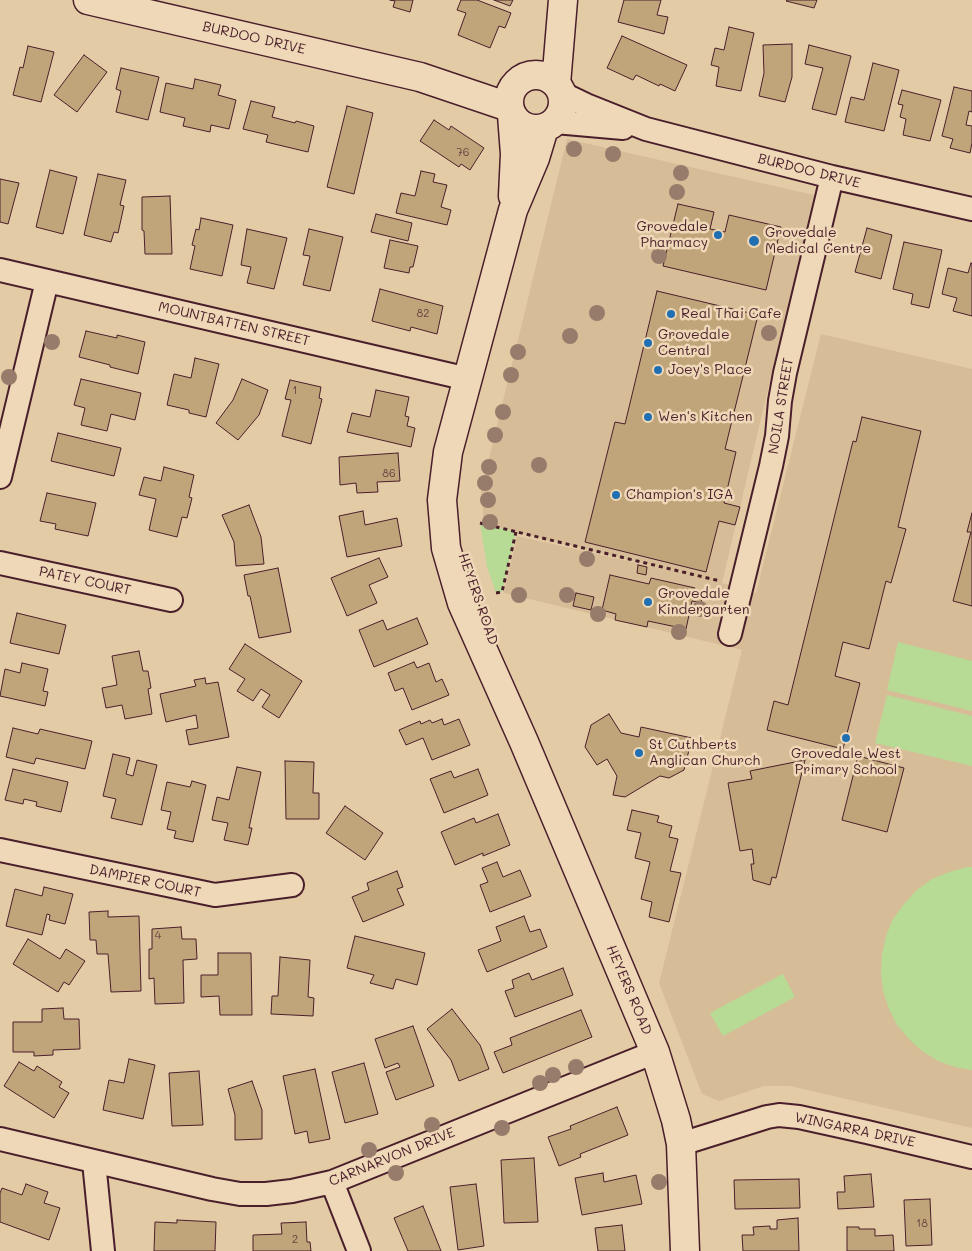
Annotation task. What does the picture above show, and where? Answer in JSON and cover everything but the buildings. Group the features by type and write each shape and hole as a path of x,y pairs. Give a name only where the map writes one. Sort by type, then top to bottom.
{"street":[{"name":"BURDOO DRIVE","path":"88,0 420,77 516,96"},
{"name":"HEYERS ROAD","path":"563,0 558,89 562,108 549,125 513,210 466,386 457,499 460,546 473,588 488,624 524,742 655,1052 674,1111 680,1144 685,1251"},
{"name":"HEYERS ROAD","path":"513,210 516,96 541,57 563,0"},
{"path":"549,125 535,129 526,127 518,122 516,96 543,76 558,89"},
{"name":"BURDOO DRIVE","path":"558,89 586,105 646,129 832,177 972,208"},
{"name":"BURDOO DRIVE","path":"549,125 646,129"},
{"name":"NOILA STREET","path":"730,634 777,436 785,373 832,177"},
{"name":"MOUNTBATTEN STREET","path":"0,270 466,386"},
{"path":"0,477 47,281"},
{"name":"PATEY COURT","path":"0,563 170,600"},
{"name":"DAMPIER COURT","path":"0,850 215,895 292,885"},
{"name":"CARNARVON DRIVE","path":"0,1139 202,1187 240,1194 292,1191 332,1182 655,1052"},
{"name":"WINGARRA DRIVE","path":"680,1144 778,1115 798,1117 972,1157"},
{"path":"94,1162 103,1251"},
{"path":"332,1182 359,1251"}],"path":[{"path":"480,523 742,586"},
{"path":"496,593 502,592 516,532"}],"shaded area":[{"name":"Grovedale West Primary School","path":"567,139 814,195 722,583 756,593 821,334 972,369 972,1128 790,1086 764,1086 719,1101 702,1094 659,983 742,650 504,593 517,536 681,573 484,524 481,491"}],"green space":[{"path":"480,523 516,532 502,592 496,593 487,567"},
{"path":"898,642 972,661 972,711 887,690"},
{"path":"887,695 972,716 972,766 875,743"},
{"path":"972,867 972,1070 938,1061 922,1051 909,1039 897,1025 889,1009 883,991 881,973 882,954 886,936 893,919 904,904 917,890 932,879"},
{"path":"783,974 795,997 723,1036 710,1013"}],"place":[{"name":"Grovedale Pharmacy","path":"718,235"},
{"name":"Grovedale Medical Centre","path":"754,241"},
{"name":"Real Thai Cafe","path":"671,314"},
{"name":"Grovedale Central","path":"648,343"},
{"name":"Joey's Place","path":"658,370"},
{"name":"Wen's Kitchen","path":"648,417"},
{"name":"Champion's IGA","path":"616,495"},
{"name":"Grovedale Kindergarten","path":"648,602"},
{"name":"Grovedale West Primary School","path":"846,738"},
{"name":"St Cuthberts Anglican Church","path":"639,753"}]}
